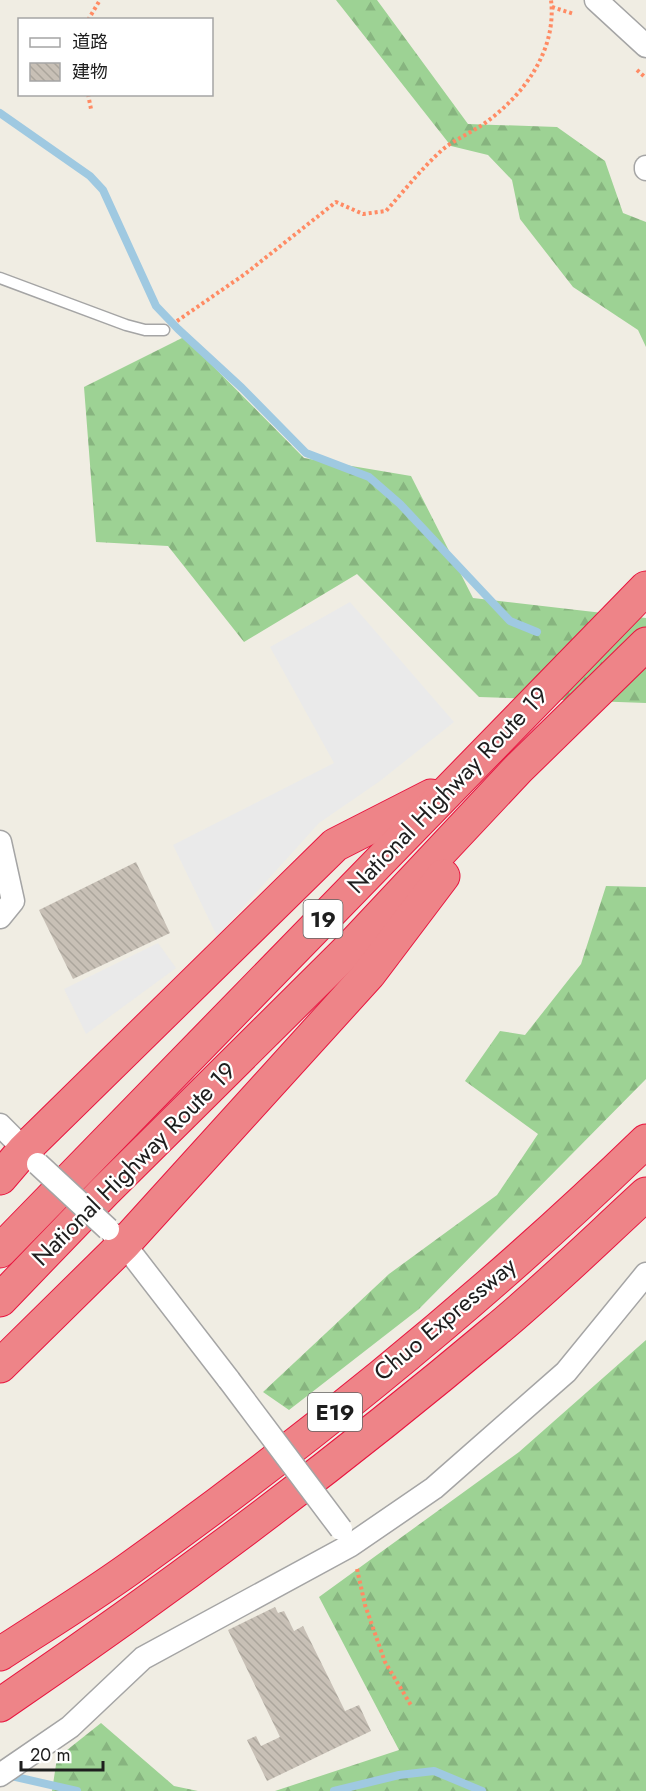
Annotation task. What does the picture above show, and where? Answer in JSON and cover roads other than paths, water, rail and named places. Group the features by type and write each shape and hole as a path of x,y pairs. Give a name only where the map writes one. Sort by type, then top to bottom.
{"highway":[{"name":"National Highway Route 19","path":"0,1251 646,588"},
{"name":"National Highway Route 19","path":"0,1300 104,1192 349,949 519,769 646,644"},
{"path":"0,1366 116,1237 369,974 519,769"},
{"path":"0,1178 31,1157 335,845 455,784"},
{"name":"Chuo Expressway","path":"0,1654 128,1570 320,1424 470,1299 646,1141"},
{"name":"Chuo Expressway","path":"0,1705 128,1617 388,1419 497,1330 646,1194"}],"street":[{"path":"602,1 646,46"},
{"path":"0,842 13,901 0,917"},
{"path":"0,1125 116,1237 230,1380 346,1537"},
{"path":"0,1775 70,1727 143,1658 346,1537 434,1488 566,1372 646,1274"}],"lane":[{"path":"0,278 126,325 145,330 164,330"}],"waterway":[{"path":"0,113 90,176 103,190 156,306 306,453 369,477 400,504 510,621 537,632"},
{"path":"334,1791 399,1775 434,1771 482,1791"},
{"path":"7,1775 77,1791"}]}
